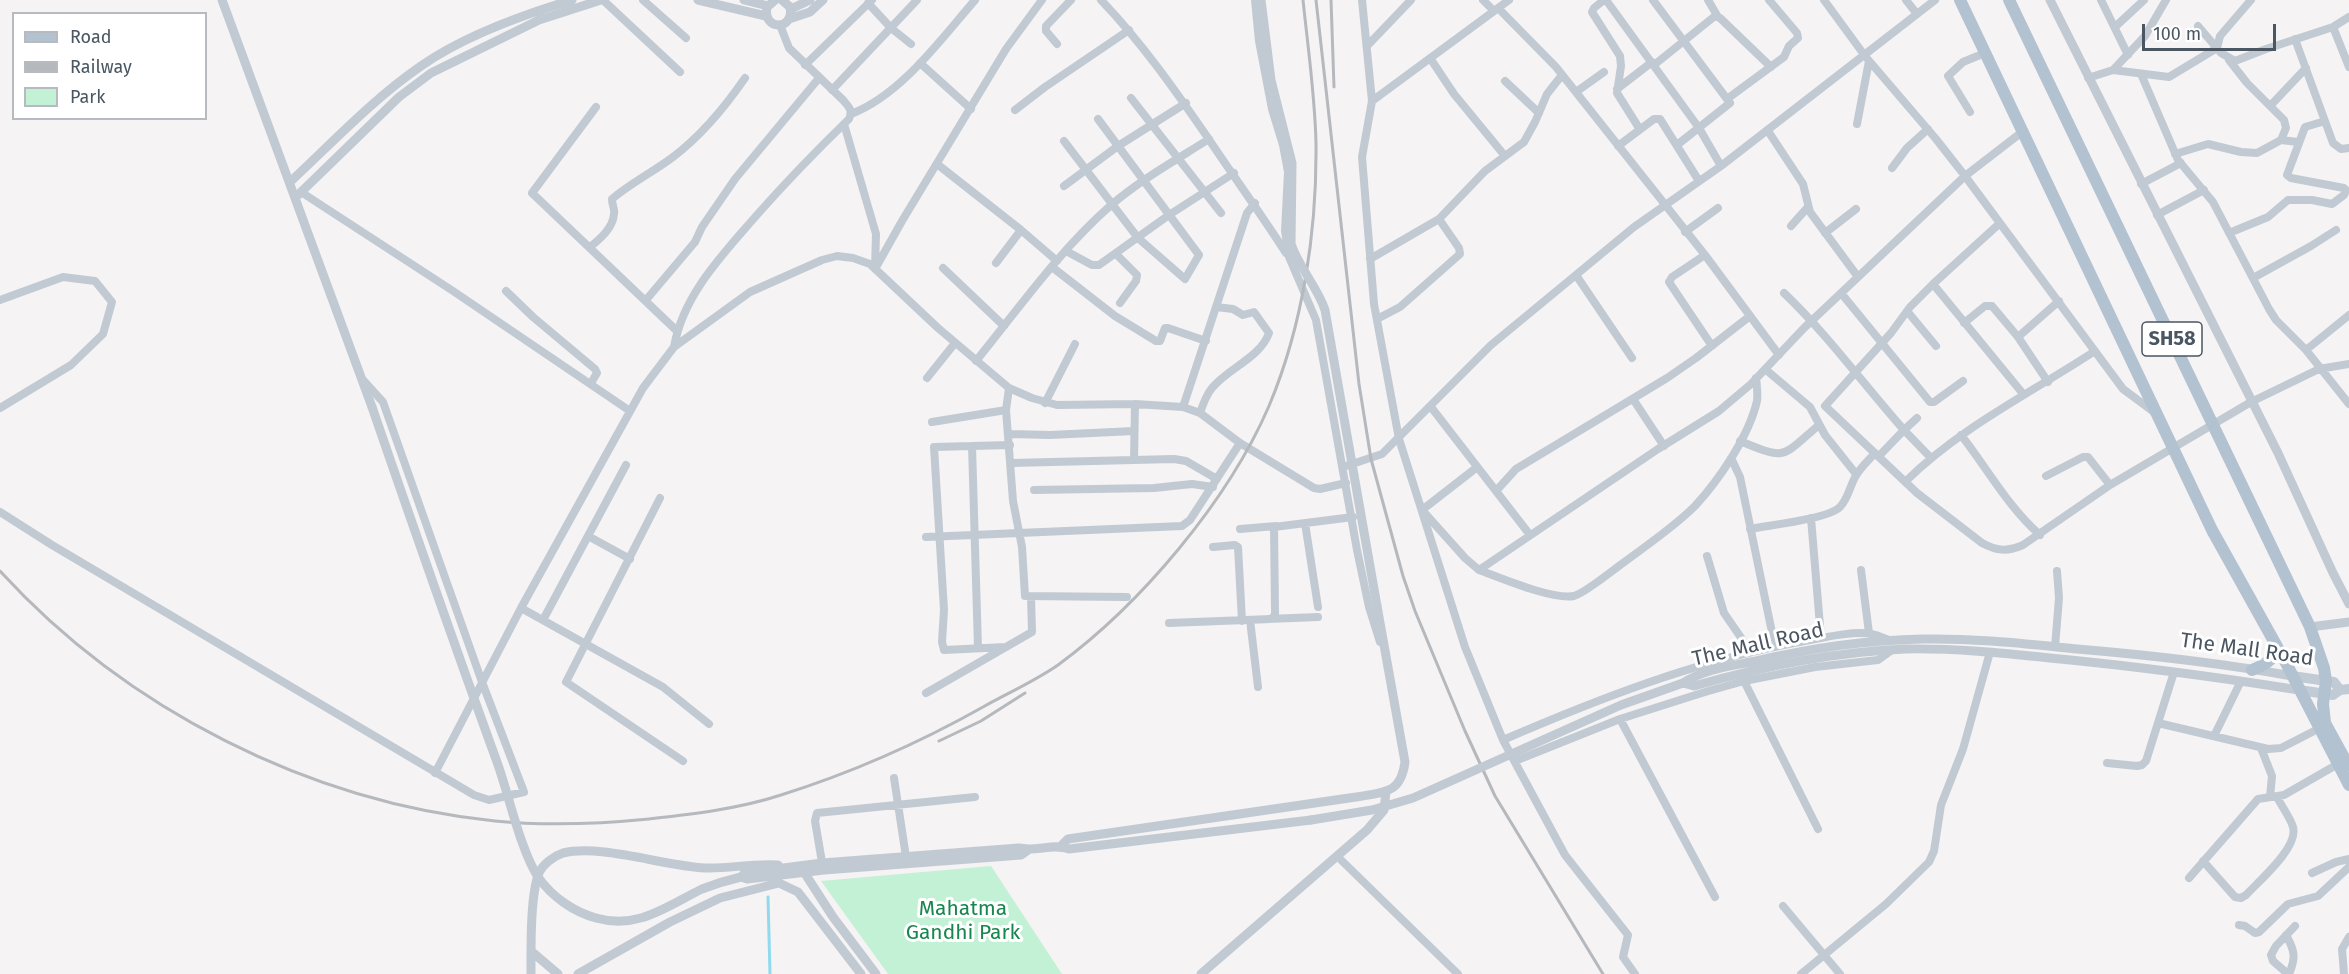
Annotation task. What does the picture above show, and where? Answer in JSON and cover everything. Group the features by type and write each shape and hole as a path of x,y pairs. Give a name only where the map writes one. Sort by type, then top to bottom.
{"main road":[{"name":"SH58","path":"1960,0 2212,530 2278,649 2318,729 2346,766 2349,785"},
{"name":"SH58","path":"2009,0 2310,627 2324,668 2325,688"},
{"path":"2252,670 2273,659 2278,649"},
{"name":"The Mall Road","path":"2292,676 2325,688 2334,682 2344,689"},
{"path":"2299,690 2325,688 2325,723 2346,766"}],"street":[{"path":"222,0 290,182 298,195 466,682 522,838 539,878 554,895 581,913 604,920 626,922 654,915 701,890 741,877 746,873 773,877 798,892 861,974"},
{"path":"543,0 561,13"},
{"path":"290,182 378,100 419,67 472,39 523,16 572,0"},
{"path":"298,195 399,97 424,77 492,42 561,13 602,0 680,72"},
{"path":"643,0 686,38"},
{"path":"698,0 766,16 771,22 780,25"},
{"path":"744,0 772,3 766,16"},
{"path":"783,0 791,9"},
{"path":"791,9 810,0"},
{"path":"780,25 789,19 810,12 824,0"},
{"path":"832,90 917,0"},
{"path":"674,347 677,331 684,315 710,269 796,171 844,124 851,114 876,102 920,63 975,0"},
{"path":"875,269 1006,49 1042,0"},
{"path":"1057,44 1046,31 1046,26 1071,0"},
{"path":"1101,0 1129,30 1186,103 1289,257 1316,320 1369,607 1385,656"},
{"path":"1255,0 1259,41 1287,172 1285,231 1289,257"},
{"path":"578,974 670,922 720,898 773,877 802,870 906,857 1061,846 1068,839 1321,803 1386,791 1398,784 1403,777 1406,762 1400,726 1385,656 1325,310 1314,285 1295,256 1291,244 1292,163 1271,80 1261,0"},
{"path":"1362,0 1372,101 1362,157 1370,259 1377,319 1399,439 1466,647 1503,740 1566,855 1628,935 1623,957 1635,974"},
{"path":"1366,46 1411,0"},
{"path":"1483,0 1496,9 1562,75 1705,255 1779,355"},
{"path":"1372,101 1509,0"},
{"path":"1639,128 1620,98 1617,89 1621,66 1620,56 1592,12 1605,0 1699,128 1721,166"},
{"path":"1653,0 1730,103 1677,145"},
{"path":"1708,0 1718,16 1771,67"},
{"path":"1727,99 1784,57 1787,48 1799,36 1769,0"},
{"path":"1836,0 1826,3 1867,58 1965,176 2123,389 2158,415"},
{"path":"1906,0 1917,14"},
{"path":"1343,467 1382,454 1491,345 1576,275 1664,205 1721,166 1867,58 1935,0"},
{"path":"2050,0 2278,453 2332,573 2349,604"},
{"path":"2101,0 2128,55"},
{"path":"2115,27 2144,0"},
{"path":"2114,70 2145,36 2166,0"},
{"path":"2088,78 2114,70 2169,77 2201,60 2217,48 2220,36 2251,0"},
{"path":"805,64 870,2 891,28 911,44"},
{"path":"789,19 791,9"},
{"path":"1617,89 1684,41 1711,18 1718,16"},
{"path":"2229,60 2241,61 2266,49 2333,27 2349,17"},
{"path":"780,25 789,48 850,108 851,114"},
{"path":"2198,26 2286,124 2281,140"},
{"path":"2333,27 2349,67"},
{"path":"1015,110 1129,30"},
{"path":"2295,39 2333,143 2341,149 2349,148"},
{"path":"1970,112 1948,76 1963,62 1985,53"},
{"path":"1430,58 1447,86 1505,156"},
{"path":"1857,124 1867,58"},
{"path":"920,63 971,109"},
{"path":"419,67 424,77"},
{"path":"2271,105 2306,68"},
{"path":"1576,92 1604,72"},
{"path":"2141,74 2175,154 2204,190 2276,320 2306,350 2349,404"},
{"path":"1370,259 1439,219 1485,171 1524,142 1547,94 1562,75"},
{"path":"590,248 611,223 615,213 612,200 675,156 706,128 732,98 745,78"},
{"path":"646,300 695,242 702,227 735,178 819,78"},
{"path":"1505,81 1539,113"},
{"path":"1131,98 1203,193 1221,213"},
{"path":"1064,186 1119,146 1186,103"},
{"path":"596,107 532,192 533,195 677,331"},
{"path":"1064,141 1138,238 1185,279 1199,255 1098,119"},
{"path":"1618,146 1639,128 1654,119 1660,119 1699,181"},
{"path":"2229,233 2268,217 2288,200 2332,204 2344,195 2346,190 2344,188 2289,177 2287,171 2298,142 2308,125 2325,121"},
{"path":"844,124 876,234 875,269"},
{"path":"1892,168 1907,148 1928,129"},
{"path":"1768,131 1803,183 1808,207 1858,277"},
{"path":"1479,570 1719,411 1965,176 2022,132"},
{"path":"975,361 1066,251 1113,204 1209,139"},
{"path":"2175,154 2208,144 2241,152 2257,153 2281,140 2298,142"},
{"path":"2141,184 2181,163"},
{"path":"936,164 1022,230 1055,264 1115,316 1156,341 1160,340 1165,328 1206,341"},
{"path":"1066,251 1096,266 1234,173"},
{"path":"2157,215 2204,190"},
{"path":"298,195 591,383 630,411"},
{"path":"1183,407 1247,213 1255,203"},
{"path":"1791,226 1808,207"},
{"path":"1685,232 1718,208"},
{"path":"1825,233 1856,209"},
{"path":"1377,319 1400,307 1460,254 1459,248 1439,219"},
{"path":"2000,223 1907,311 1891,333 1825,406 1917,493 1954,523 1993,549 2012,550 2040,535 2110,485 2251,402 2319,369 2349,364"},
{"path":"996,263 1022,230"},
{"path":"2253,278 2336,230"},
{"path":"1116,254 1137,275 1137,279 1120,303"},
{"path":"1705,255 1672,277 1669,282 1712,346"},
{"path":"435,772 521,608 643,388 674,347 750,292 822,260 837,256 853,258 870,264 975,361 1009,388 1045,403 1057,405 1136,404 1183,407 1200,413 1240,443 1314,488 1320,489 1346,483"},
{"path":"943,268 1004,326"},
{"path":"1576,275 1632,358"},
{"path":"0,300 63,277 95,281 111,302 103,334 71,365 0,408"},
{"path":"1933,284 2024,395"},
{"path":"506,291 595,369 597,373 591,383"},
{"path":"1784,293 1812,320 1855,374 1931,458"},
{"path":"1841,293 1930,402 1934,402 1963,381"},
{"path":"2018,337 2059,301"},
{"path":"1964,323 1990,304 2018,337 2048,382"},
{"path":"1200,413 1212,387 1256,351 1269,333 1254,312 1243,315 1233,309 1216,307"},
{"path":"1907,311 1936,346"},
{"path":"2306,350 2349,315"},
{"path":"1496,491 1516,469 1633,399 1712,346 1750,316"},
{"path":"927,378 955,343"},
{"path":"1045,403 1075,344"},
{"path":"1906,482 1931,458 1961,435 2095,351"},
{"path":"1765,369 1810,407 1830,443 1857,474"},
{"path":"1422,510 1465,558 1479,570 1546,593 1576,596 1643,548 1694,507 1731,458 1740,441 1757,400 1756,378"},
{"path":"0,512 51,545 474,795 489,800 524,792 482,682 383,402 363,380"},
{"path":"1009,388 1006,410 1010,434 1013,501 1020,534 1025,596 1127,597"},
{"path":"1633,399 1664,446"},
{"path":"1134,460 1136,404"},
{"path":"1431,406 1476,468 1530,535"},
{"path":"932,422 1006,410"},
{"path":"1750,528 1811,518 1837,509 1845,500 1857,474 1917,418"},
{"path":"1740,441 1772,454 1780,454 1789,450 1819,425"},
{"path":"1010,434 1050,435 1134,431"},
{"path":"1961,435 2011,500 2022,519 2040,535"},
{"path":"926,537 1182,526 1190,520 1240,443"},
{"path":"1006,647 944,650 942,642 944,610 934,447 1010,445"},
{"path":"972,446 978,648"},
{"path":"2046,476 2083,457 2088,457 2110,485"},
{"path":"1731,458 1740,477 1775,647"},
{"path":"1011,463 1186,461 1215,483"},
{"path":"543,620 626,465"},
{"path":"1422,510 1476,468"},
{"path":"1034,490 1154,488 1215,483"},
{"path":"660,498 566,682 683,761"},
{"path":"1240,529 1353,517"},
{"path":"1811,518 1821,638"},
{"path":"1305,523 1318,607"},
{"path":"1267,620 1275,615 1273,530 1276,526"},
{"path":"588,536 630,559"},
{"path":"1213,547 1235,545 1238,547 1246,621 1257,687"},
{"path":"1707,556 1724,612 1751,652"},
{"path":"1861,570 1872,642"},
{"path":"2055,647 2059,598 2057,571"},
{"path":"926,693 1032,632 1031,597"},
{"path":"521,608 663,687 708,724"},
{"path":"1169,623 1318,617"},
{"path":"2310,627 2349,622"},
{"path":"1503,740 1614,693 1703,664 1751,652 1821,638 1891,645"},
{"name":"The Mall Road","path":"1891,645 1954,640 2055,647 2134,654 2292,676"},
{"name":"The Mall Road","path":"1061,846 1069,849 1311,820 1372,810 1413,798 1621,705 1683,684 1694,686 1778,663 1872,642 1922,649 1990,652 2174,672 2299,690"},
{"path":"1515,762 1620,719 1744,681 1815,667 1878,660 1891,645"},
{"path":"1801,974 1886,904 1929,862 1934,851 1941,805 1963,749 1990,652"},
{"path":"2107,763 2142,765 2149,757 2174,672"},
{"path":"1744,681 1818,829"},
{"path":"2214,736 2241,681"},
{"path":"1620,719 1715,897"},
{"path":"2158,723 2261,748 2281,748 2318,729"},
{"path":"2203,861 2235,897 2241,898 2246,896 2288,849 2293,826 2273,797 2272,776 2261,748"},
{"path":"2189,878 2254,802 2261,798 2273,797 2346,766"},
{"path":"894,778 906,857"},
{"path":"1201,974 1338,857 1380,816 1384,810 1386,791"},
{"path":"823,867 814,820 817,813 975,797"},
{"path":"823,867 1021,855 1028,850"},
{"path":"531,974 533,912 539,872 553,857 562,853 592,852 704,868 754,863 802,870 843,932 876,974"},
{"path":"1338,857 1458,974"},
{"path":"2312,873 2349,859"},
{"path":"2239,925 2245,926 2254,933 2259,932 2288,904 2318,896 2349,867"},
{"path":"1783,906 1840,974"},
{"path":"2286,935 2295,953 2289,974 2272,958 2273,951 2286,935 2295,926"},
{"path":"2344,974 2342,949 2349,937"},
{"path":"531,951 558,974"}],"green space":[{"name":"Mahatma Gandhi Park","path":"991,866 1062,974 888,974 821,881"}],"waterway":[{"path":"768,897 770,974"}],"railway":[{"path":"0,571 50,621 104,666 163,706 225,741 290,770 357,793 425,810 495,821 533,824 630,821 666,817 765,800 833,777 884,756 934,733 1040,676 1089,640 1120,612 1179,548 1206,514 1252,442 1269,406 1291,343 1311,244 1316,143 1313,90 1303,0"},
{"path":"1316,0 1359,384 1371,459 1403,576 1415,611 1465,731 1495,796 1603,974"},
{"path":"1331,0 1334,87"},
{"path":"939,741 981,721 1025,693"}]}
